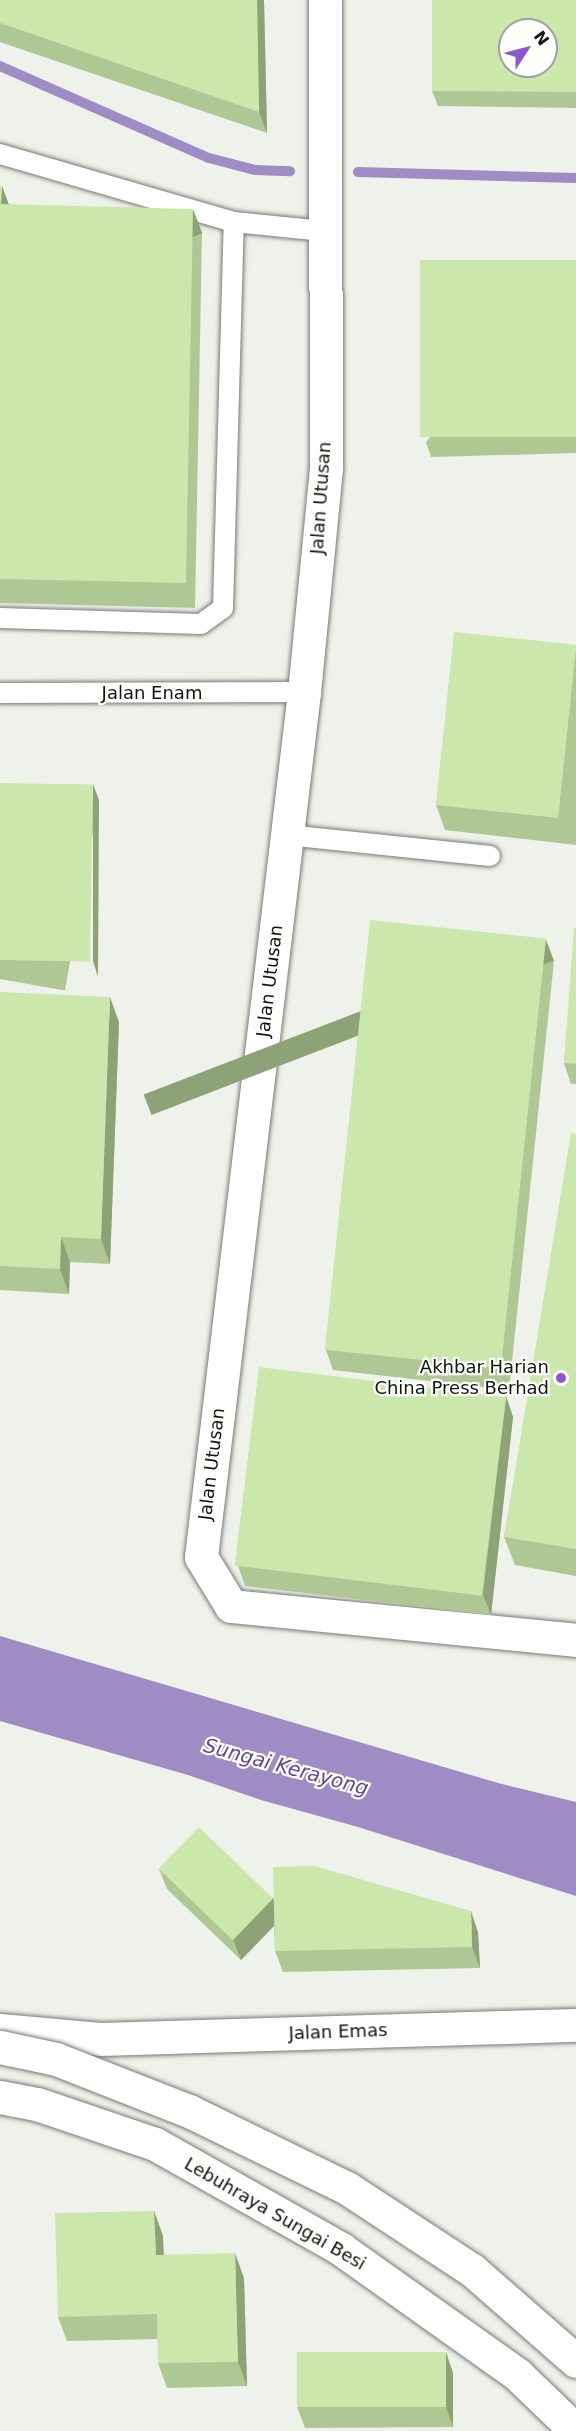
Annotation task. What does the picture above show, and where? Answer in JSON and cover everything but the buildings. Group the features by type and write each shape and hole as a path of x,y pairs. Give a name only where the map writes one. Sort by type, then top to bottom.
{"main road":[{"name":"Jalan Utusan","path":"325,0 326,468 304,692 201,1557 231,1606 576,1640"},
{"name":"Jalan Emas","path":"0,2030 100,2039 576,2025"},
{"name":"Jalan Emas","path":"0,2064 100,2039"},
{"path":"0,2047 56,2059 191,2112 347,2188 472,2270 576,2361"},
{"name":"Lebuhraya Sungai Besi","path":"0,2097 37,2104 155,2144 341,2249 518,2375 576,2431"}],"lane":[{"path":"0,154 234,222 324,231"},
{"path":"0,618 201,624 223,608 234,222"},
{"name":"Jalan Enam","path":"0,693 304,692"},
{"path":"287,835 490,856"}],"water":[{"name":"Sungai Kerayong","path":"0,1636 498,1783 576,1802 576,1896 358,1827 261,1800 188,1775 0,1721"}],"waterway":[{"path":"0,66 209,158 255,170 290,171"},
{"path":"358,172 576,178"}],"place":[{"name":"Akhbar Harian China Press Berhad","path":"561,1378"}]}
